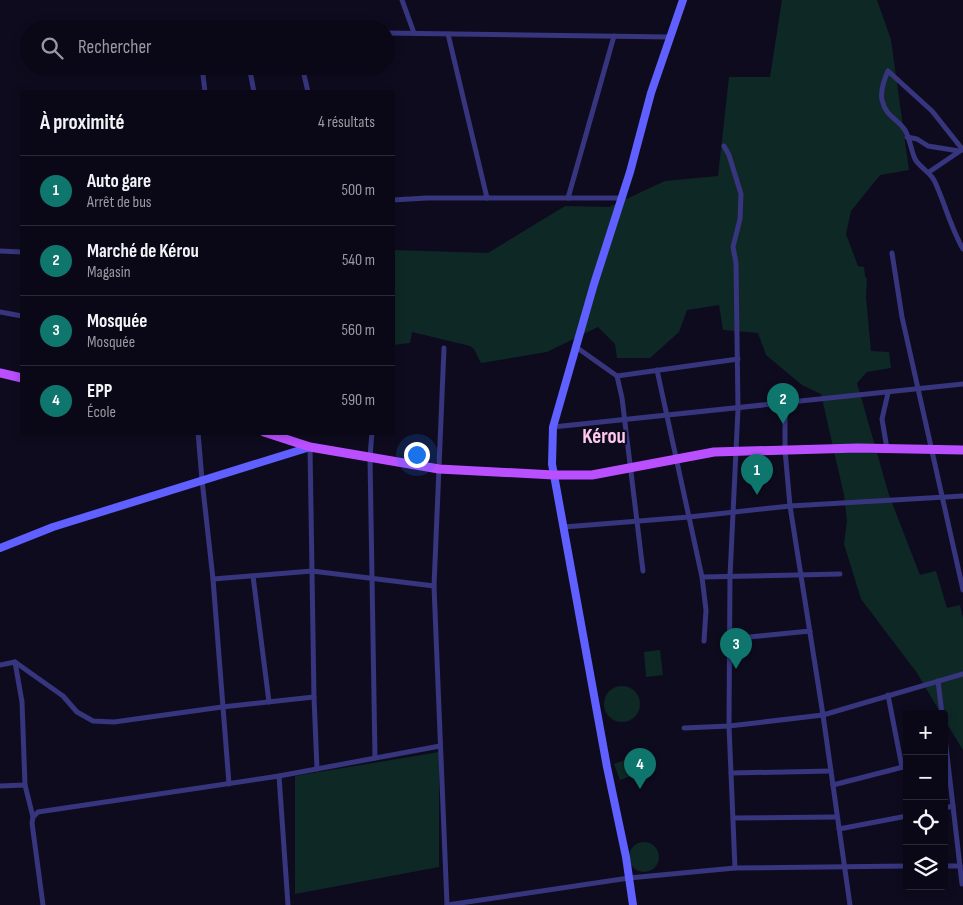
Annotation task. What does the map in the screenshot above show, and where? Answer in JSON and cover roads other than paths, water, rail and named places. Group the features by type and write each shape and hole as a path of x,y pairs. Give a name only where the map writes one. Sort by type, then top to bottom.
{"main road":[{"path":"0,374 20,378"},
{"path":"273,435 310,447 439,469 554,475 592,474 714,452 887,449 963,450"}],"street":[{"path":"402,0 414,34"},
{"path":"633,905 552,464 552,427 622,198 651,93 683,0"},
{"path":"395,33 670,36"},
{"path":"448,34 486,198"},
{"path":"568,198 614,36"},
{"path":"962,150 932,111 888,71 881,93 882,102 887,112 900,125 907,137 916,161 929,172 935,181 955,235 963,248"},
{"path":"203,75 205,90"},
{"path":"251,75 254,90"},
{"path":"304,75 308,90"},
{"path":"907,137 917,139 928,146 962,150"},
{"path":"724,146 730,155 741,194 740,218 733,247 736,263 738,409 730,576 729,726 735,868"},
{"path":"929,172 962,150"},
{"path":"395,200 427,198 622,198"},
{"path":"0,251 20,252"},
{"path":"892,253 902,317 963,590"},
{"path":"0,312 20,316"},
{"path":"576,347 617,376 738,359"},
{"path":"444,348 434,586 447,905 629,878 735,868 903,866"},
{"path":"658,370 702,577 706,610 704,640"},
{"path":"617,376 625,420 643,571"},
{"path":"552,427 963,384"},
{"path":"887,449 882,419 888,392"},
{"path":"785,404 785,450 790,506 823,715 850,905"},
{"path":"198,435 213,580 229,784"},
{"path":"372,435 370,458 375,758"},
{"path":"0,548 53,527 310,447 317,769"},
{"path":"564,527 689,518 790,506 963,496"},
{"path":"213,580 312,571 434,586"},
{"path":"702,577 840,574"},
{"path":"253,576 269,702"},
{"path":"730,639 810,631"},
{"path":"15,662 63,696 77,712 93,721 114,722 314,697"},
{"path":"0,666 15,662"},
{"path":"15,662 22,702 25,785 33,817 32,823 43,905"},
{"path":"684,728 729,726 823,715 963,674"},
{"path":"938,681 942,710"},
{"path":"888,695 903,759"},
{"path":"33,817 38,812 48,810 279,776 440,746"},
{"path":"833,785 903,768"},
{"path":"948,770 962,884"},
{"path":"731,773 831,771"},
{"path":"279,776 288,905"},
{"path":"0,786 25,785"},
{"path":"948,807 953,806"},
{"path":"733,818 837,817"},
{"path":"839,829 903,817"},
{"path":"948,866 960,866"}],"place":[{"name":"Marché de Kérou","path":"783,424"},
{"name":"Auto gare","path":"757,495"},
{"name":"Mosquée","path":"736,669"},
{"name":"EPP","path":"640,789"}],"district":[{"name":"Kérou","path":"604,436"}]}
